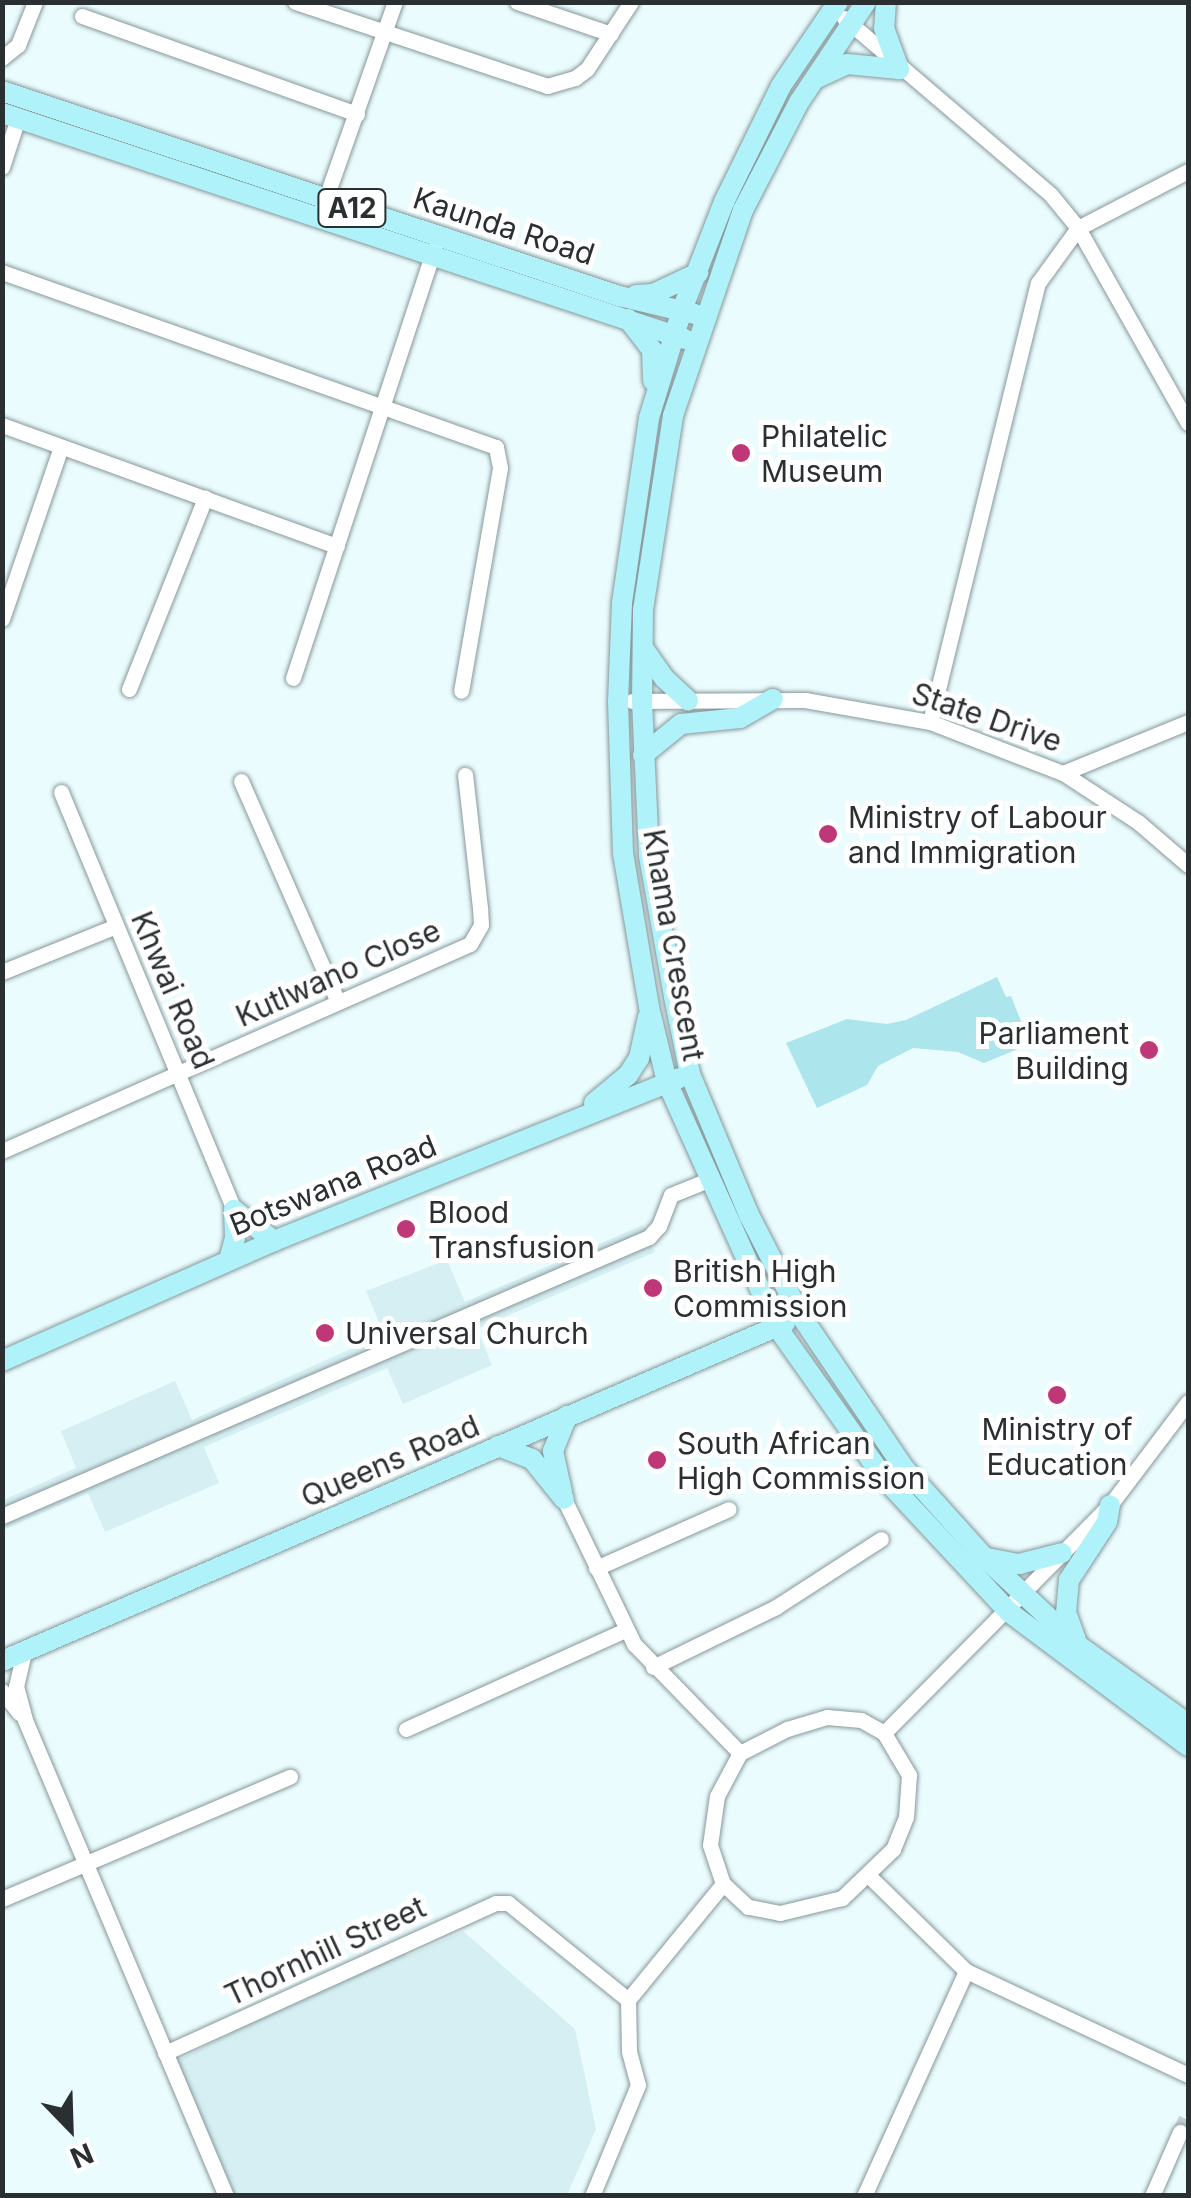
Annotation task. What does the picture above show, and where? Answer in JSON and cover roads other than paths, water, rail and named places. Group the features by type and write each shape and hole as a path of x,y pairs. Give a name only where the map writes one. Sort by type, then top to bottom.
{"main road":[{"name":"Khama Crescent","path":"866,2 812,81 743,210 673,416 643,610 643,755 650,856 690,1074 750,1215 801,1316 904,1468 985,1558 1079,1646 1188,1724"},
{"path":"812,81 847,64 899,69 884,28 886,2"},
{"name":"Khama Crescent","path":"835,6 781,86 748,149 682,310 649,418 622,603 618,702 624,853 649,1006 667,1082 777,1327 884,1478 1008,1612 1188,1746"},
{"name":"Kaunda Road","path":"2,91 322,209"},
{"name":"Kaunda Road","path":"10,116 435,246 697,342"},
{"name":"Kaunda Road","path":"435,246 704,318"},
{"path":"619,296 653,294 698,273"},
{"path":"627,319 646,340 655,361 649,418"},
{"path":"642,646 660,673 688,700"},
{"path":"643,755 681,724 740,718 772,699"},
{"path":"582,1114 628,1075 640,1058 649,1006"},
{"name":"Botswana Road","path":"2,1361 274,1240 690,1074"},
{"path":"234,1210 274,1240"},
{"path":"229,1260 235,1238 234,1210"},
{"name":"Queens Road","path":"2,1661 801,1316"},
{"path":"564,1499 553,1451 568,1416"},
{"path":"498,1446 532,1458 564,1499"},
{"path":"1079,1646 1066,1612 1069,1580 1107,1522 1110,1505"},
{"path":"985,1558 1019,1564 1062,1553"}],"street":[{"path":"2,58 18,45 34,2"},
{"path":"295,2 546,86 587,69 631,2"},
{"path":"322,209 395,2"},
{"path":"517,2 610,34"},
{"path":"835,6 899,69 1050,195 1078,228 1188,423"},
{"path":"82,16 356,114"},
{"path":"2,166 10,116"},
{"path":"930,722 1038,283 1078,228 1188,171"},
{"path":"293,678 435,246"},
{"path":"2,272 487,440 499,456 461,691"},
{"path":"2,425 338,546"},
{"path":"2,619 61,447"},
{"path":"129,689 205,498"},
{"name":"State Drive","path":"618,702 772,699 850,705 930,722 1063,773 1138,822 1188,865"},
{"path":"1063,773 1188,722"},
{"name":"Kutlwano Close","path":"2,1152 337,1000 463,949 477,936 480,908 465,774"},
{"path":"241,780 337,1000"},
{"name":"Khwai Road","path":"61,792 234,1210"},
{"path":"2,972 116,926"},
{"path":"2,1516 648,1237 659,1226 671,1196 708,1180"},
{"path":"884,1734 1110,1505 1188,1402"},
{"path":"564,1499 625,1630 653,1668 740,1754"},
{"path":"596,1568 730,1509"},
{"path":"653,1668 747,1623 882,1539"},
{"path":"406,1729 625,1630"},
{"path":"24,1652 16,1686 25,1720 226,2196"},
{"path":"2,1691 25,1720"},
{"path":"827,1718 860,1720 884,1734 910,1775 906,1817 892,1849 842,1898 780,1914 748,1907 723,1884 710,1846 717,1796 740,1754 787,1729 827,1718"},
{"path":"2,1899 290,1777"},
{"path":"868,1875 966,1971 1188,2075"},
{"path":"592,2196 638,2085 629,2051 628,2000 723,1884"},
{"name":"Thornhill Street","path":"166,2053 496,1902 508,1903 628,2000"},
{"path":"864,2196 966,1971"},
{"path":"1152,2196 1180,2132"}],"tunnel":[{"path":"1180,2132 1188,2114"}],"place":[{"name":"Philatelic Museum","path":"741,453"},
{"name":"Ministry of Labour and Immigration","path":"828,834"},
{"name":"Parliament Building","path":"1149,1050"},
{"name":"Blood Transfusion","path":"406,1229"},
{"name":"British High Commission","path":"653,1288"},
{"name":"Universal Church","path":"325,1333"},
{"name":"Ministry of Education","path":"1057,1395"},
{"name":"South African High Commission","path":"657,1460"}]}
